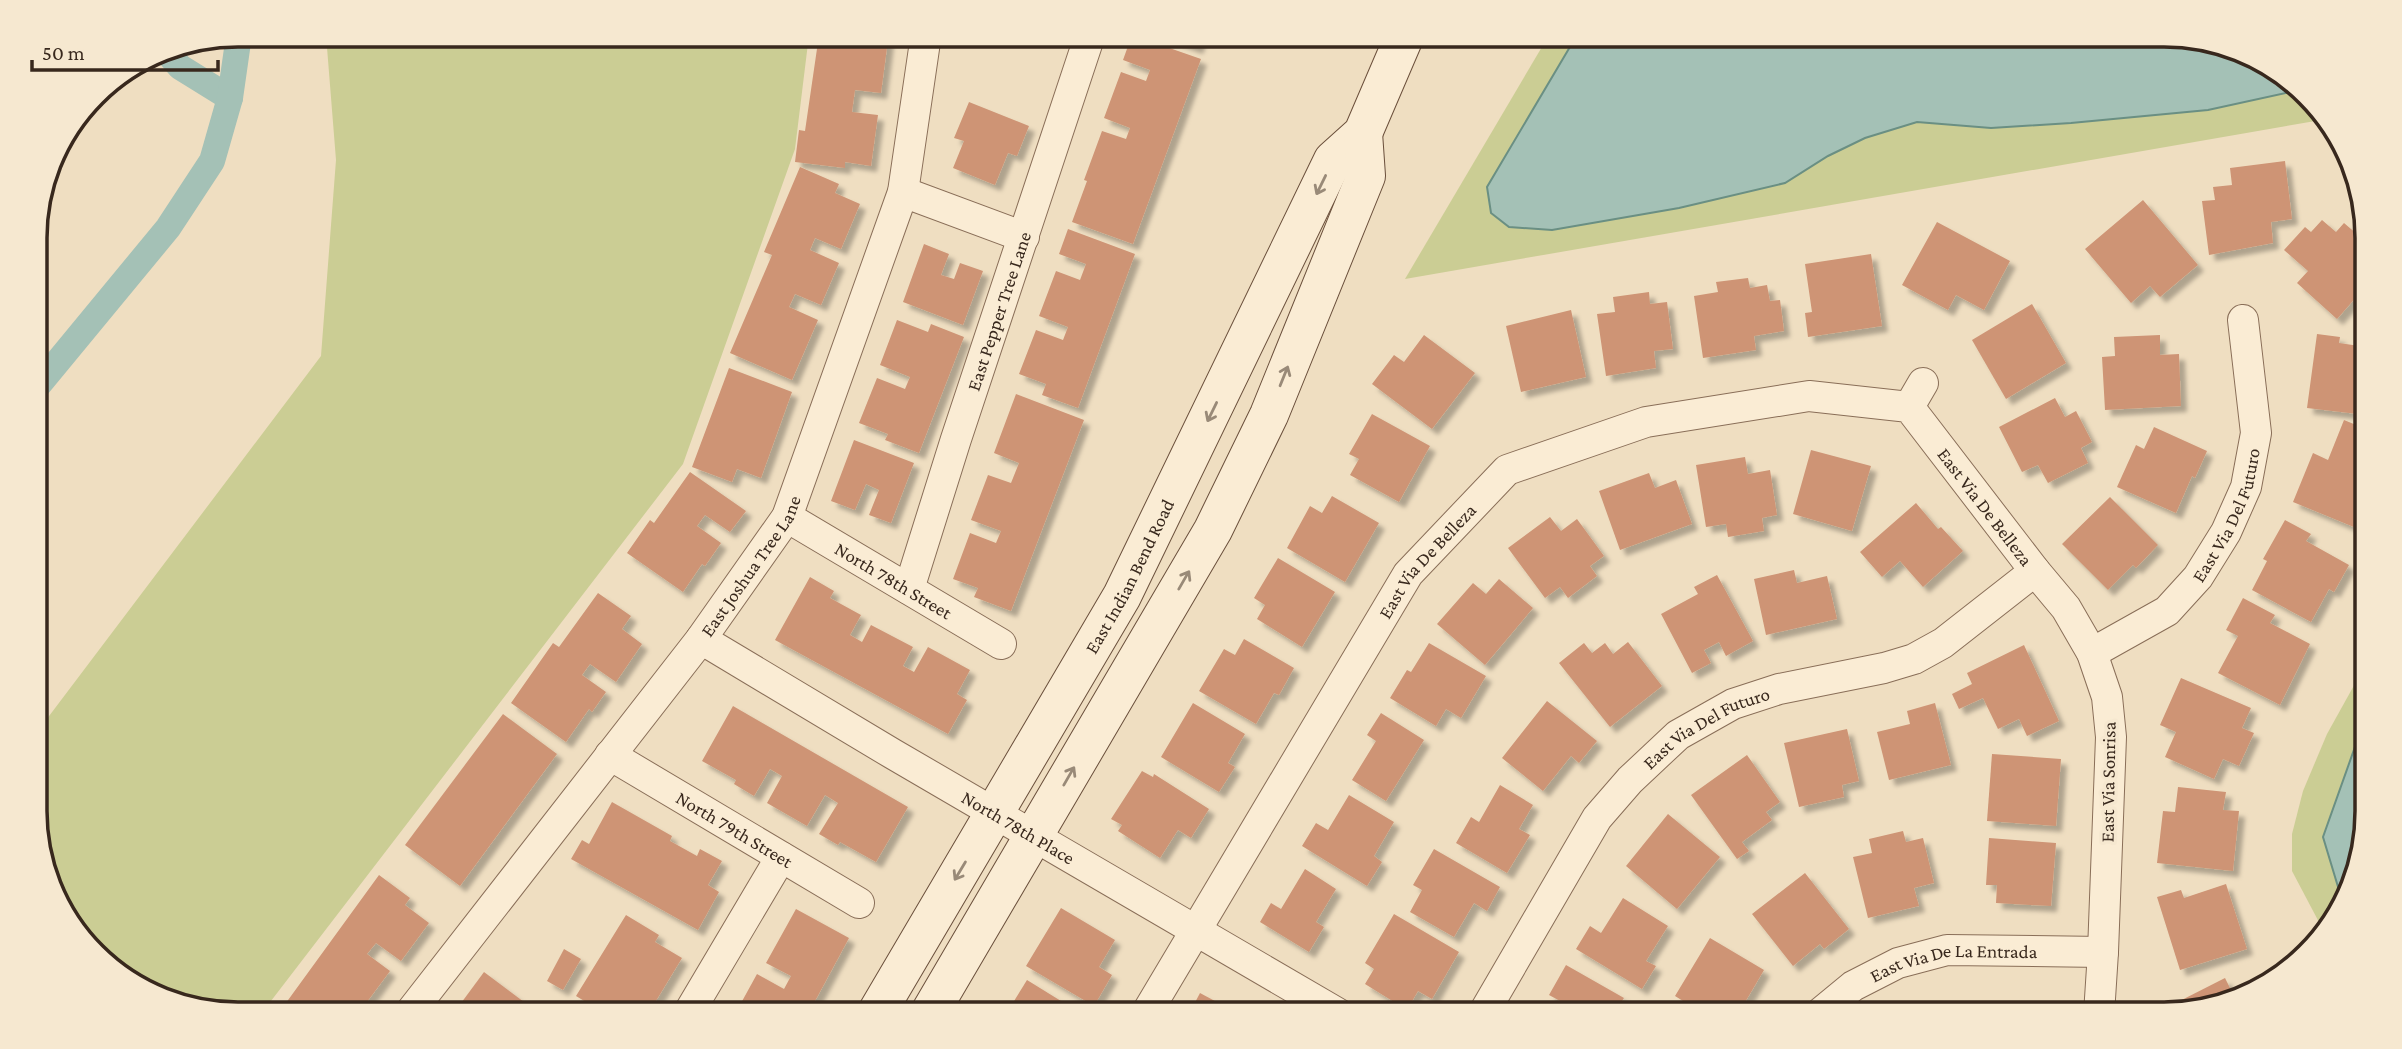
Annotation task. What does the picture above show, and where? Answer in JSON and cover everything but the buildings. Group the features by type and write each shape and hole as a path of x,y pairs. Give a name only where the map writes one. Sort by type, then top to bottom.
{"main road":[{"name":"East Indian Bend Road","path":"883,1002 1122,596 1333,160 1363,133 1400,47"},
{"name":"East Indian Bend Road","path":"936,1002 1213,530 1269,415 1366,176 1363,133"}],"street":[{"name":"East Joshua Tree Lane","path":"418,1002 701,639 786,517 903,192 924,47"},
{"name":"East Pepper Tree Lane","path":"909,589 1086,47"},
{"path":"903,192 1024,237"},
{"name":"East Via Del Futuro","path":"2092,653 2167,611 2198,577 2226,532 2241,499 2246,487 2256,433 2243,320"},
{"name":"East Via De Belleza","path":"1153,1002 1408,574 1507,470 1646,422 1809,396 1916,395 2035,571"},
{"name":"North 78th Street","path":"786,517 1001,644"},
{"name":"East Via Del Futuro","path":"1490,1001 1597,818 1630,780 1678,735 1733,704 1779,689 1884,668 1914,659 1943,643 2035,571"},
{"name":"East Via Sonrisa","path":"2035,571 2066,608 2092,653 2107,697 2111,737 2100,1001"},
{"name":"North 78th Place","path":"701,639 1318,1001"},
{"name":"North 79th Street","path":"610,755 859,903"},
{"path":"695,1002 781,857"},
{"name":"East Via De La Entrada","path":"1835,1001 1853,986 1886,969 1947,950 2103,952"}],"green space":[{"path":"327,47 808,47 795,149 683,464 270,1002 213,1000 165,987 122,962 103,946 73,906 62,884 49,836 47,719 321,356 336,160"},
{"path":"1542,47 2189,49 2237,62 2259,73 2299,103 2314,121 1405,279"},
{"path":"2355,684 2355,811 2351,848 2340,884 2319,922 2292,871 2292,834 2303,791 2327,734"}],"shaded area":[{"path":"1570,47 2164,47 2201,51 2237,62 2259,73 2287,93 2208,110 2071,123 1991,128 1917,122 1865,138 1828,156 1785,183 1679,208 1552,230 1509,227 1491,213 1487,187"},
{"path":"2355,747 2354,823 2351,848 2338,888 2323,837"}],"waterway":[{"path":"48,374 168,228 212,161 230,98 237,47"},
{"path":"173,59 180,67 230,98"}]}
